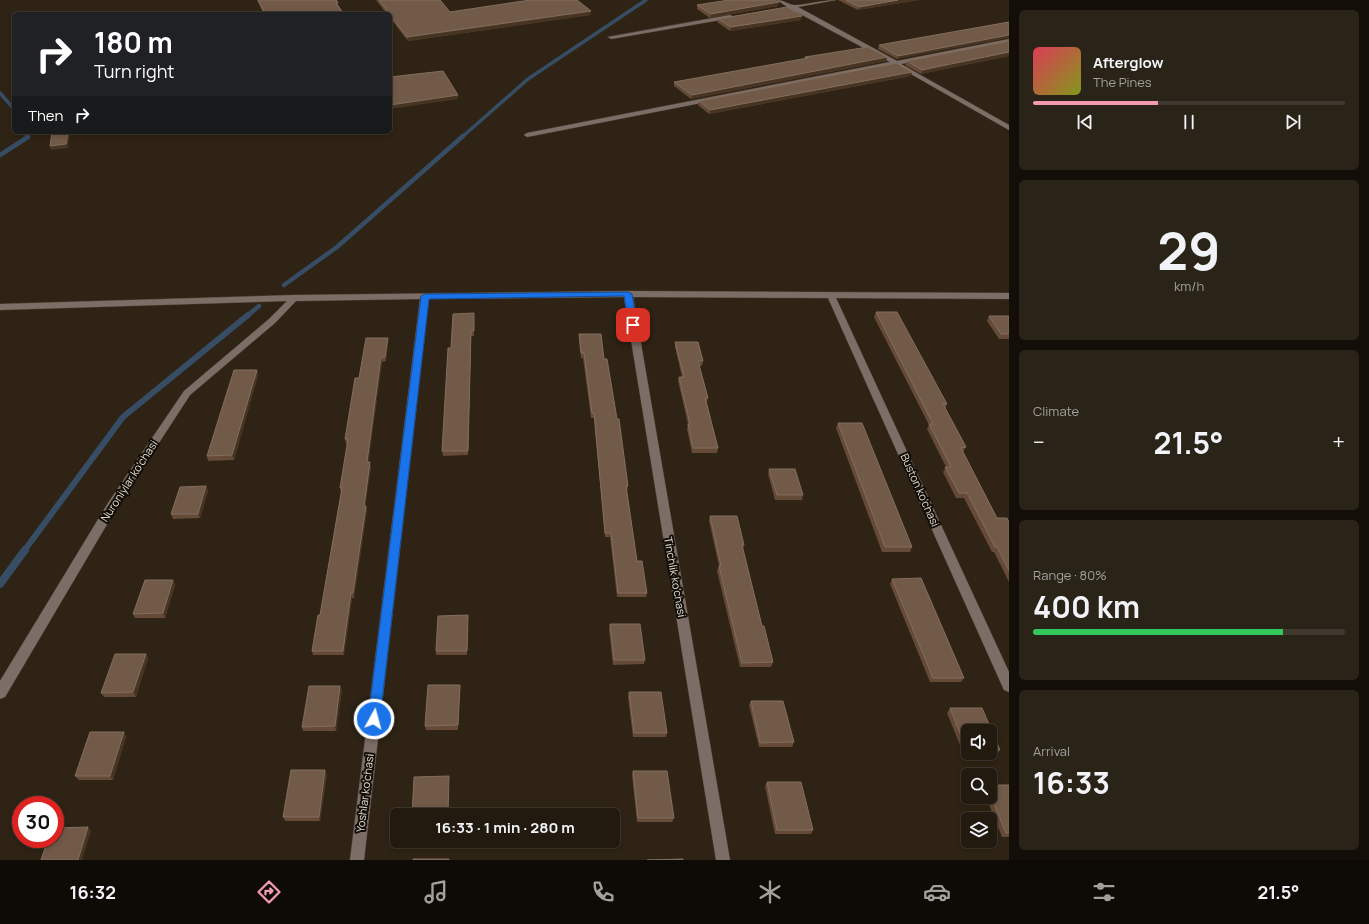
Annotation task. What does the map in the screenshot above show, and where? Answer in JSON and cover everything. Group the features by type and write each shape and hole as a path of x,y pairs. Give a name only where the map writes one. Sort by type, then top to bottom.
{"street":[{"path":"780,0 896,62 1009,128"},
{"path":"784,8 833,0"},
{"path":"611,37 737,16"},
{"path":"527,136 896,62 1009,41"},
{"path":"0,307 294,298 425,296 628,294 1009,296"},
{"name":"Tinchlik ko'chasi","path":"628,294 723,860"},
{"name":"Buston ko'chasi","path":"831,295 1009,686"},
{"name":"Yoshlar ko'chasi","path":"357,860 425,296"},
{"name":"Nuroniylar ko'chasi","path":"0,693 112,506 188,393 272,321 294,298"}],"building":[{"path":"258,0 336,0 338,2 336,3 343,12 264,12"},
{"path":"379,0 440,0 450,12 530,0 577,0 591,11 407,37 392,17 392,12 388,12"},
{"path":"729,0 775,0 779,2 711,14 697,5"},
{"path":"846,0 898,0 859,7"},
{"path":"787,7 802,16 731,27 718,19"},
{"path":"1009,22 1009,35 898,56 879,45"},
{"path":"1009,41 1009,52 922,70 907,61"},
{"path":"868,47 887,57 692,95 674,82 808,58 805,57"},
{"path":"896,63 912,72 710,110 699,101"},
{"path":"443,71 458,95 392,105 392,77"},
{"path":"52,134 68,134 66,144 50,146"},
{"path":"876,312 897,312 947,404 943,404 966,447 961,448 997,518 1007,518 1009,522 1009,571 967,493 959,493 945,467 951,467 929,424 933,424"},
{"path":"474,313 474,331 471,331 468,451 442,451 448,348 451,348 453,314"},
{"path":"989,316 1009,316 1009,334 1001,334"},
{"path":"579,334 601,334 604,359 607,359 617,419 619,419 628,486 626,486 637,561 642,561 647,593 618,593 611,533 605,533 594,413 592,413 584,353 581,353"},
{"path":"366,338 388,338 385,357 381,357 367,462 370,462 364,506 366,506 343,651 312,651 318,615 320,615 342,488 340,488 348,439 345,439 355,378 359,378"},
{"path":"675,342 698,342 703,361 698,361 708,398 705,398 718,448 693,448 688,424 690,424 679,377 684,377"},
{"path":"234,370 257,370 232,455 207,456"},
{"path":"838,423 862,423 912,547 885,547"},
{"path":"769,469 795,469 803,495 777,495"},
{"path":"206,486 198,514 171,514 180,487"},
{"path":"710,516 737,516 744,545 742,545 762,626 764,626 773,662 742,663 719,566 721,566"},
{"path":"921,578 964,678 933,678 892,579"},
{"path":"145,580 173,580 163,613 133,614"},
{"path":"468,615 467,651 436,651 438,616"},
{"path":"610,624 640,624 645,660 614,660"},
{"path":"115,654 146,654 133,692 101,693"},
{"path":"428,685 460,685 458,725 425,726"},
{"path":"309,686 340,686 335,726 302,727"},
{"path":"629,692 661,692 667,733 634,733"},
{"path":"751,701 783,701 794,742 760,743"},
{"path":"950,708 982,708 989,724 961,724 961,736"},
{"path":"90,732 124,732 110,776 75,776"},
{"path":"997,743 1000,750 997,750"},
{"path":"291,770 325,770 319,817 283,817"},
{"path":"633,771 667,771 674,818 638,818"},
{"path":"449,776 448,808 412,808 414,777"},
{"path":"767,782 801,782 813,830 777,830"},
{"path":"997,785 1009,785 1009,833 1006,833 994,804 997,804"},
{"path":"88,827 78,860 41,860 45,848 64,848 64,828"},
{"path":"449,859 449,860 413,860"},
{"path":"683,859 683,860 647,860"}],"waterway":[{"path":"462,137 528,79 646,0"},
{"path":"0,93 12,107"},
{"path":"284,285 337,247 463,136"},
{"path":"0,155 28,137"},
{"path":"247,316 259,306"},
{"path":"24,551 123,417 248,315"},
{"path":"0,584 25,550"}],"route":[{"path":"374,719 425,296 628,294 633,325"}]}
